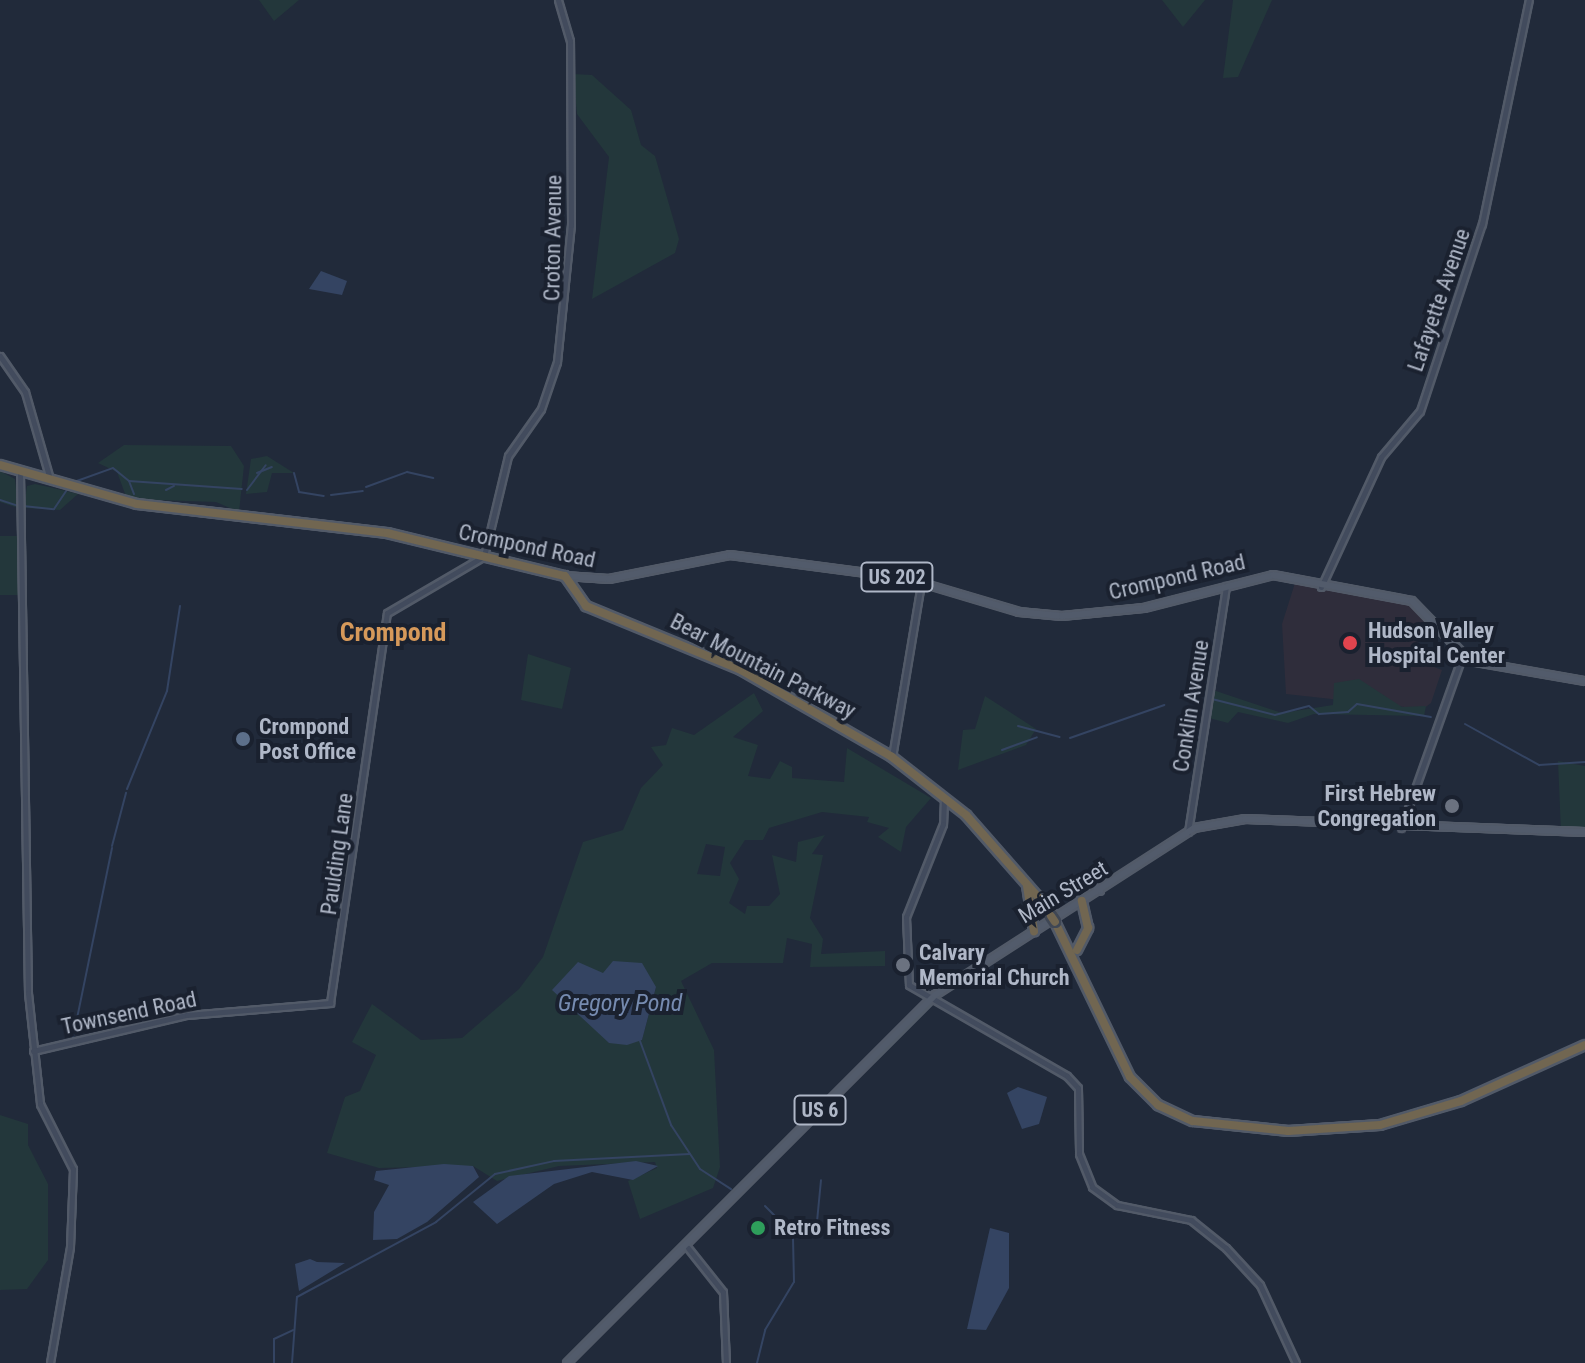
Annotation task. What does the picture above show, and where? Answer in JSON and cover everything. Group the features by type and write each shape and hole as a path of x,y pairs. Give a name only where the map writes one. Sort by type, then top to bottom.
{"highway":[{"name":"Crompond Road","path":"0,465 49,483 144,506 361,529 565,576"},
{"name":"Bear Mountain Parkway","path":"565,576 586,606 754,677 892,757 944,796 1054,918 1077,950 1137,1080 1168,1107 1206,1120 1296,1128 1386,1120 1459,1098 1585,1044"},
{"name":"Bear Mountain Parkway","path":"944,796 949,808 1027,885 1035,903 1054,918 1135,1083 1164,1109 1200,1122 1304,1131 1394,1122 1585,1044"},
{"path":"1077,950 1088,932 1082,901"},
{"path":"1034,931 1035,903"}],"main road":[{"name":"Crompond Road","path":"565,576 609,579 724,555 921,583 1019,612 1062,616 1144,608 1273,575 1321,587 1417,603 1462,657"},
{"path":"1462,657 1585,681"},
{"name":"Main Street","path":"567,1363 688,1248 928,1002 1188,832 1232,819 1401,828 1585,832"},
{"path":"1087,877 1100,891"}],"street":[{"name":"Croton Avenue","path":"484,556 506,460 554,372 569,297 570,45 558,0"},
{"name":"Lafayette Avenue","path":"1321,587 1381,457 1420,411 1482,224 1529,0"},
{"path":"0,356 25,392 49,483"},
{"path":"20,473 33,1051 40,1104 73,1169 70,1247 50,1363"},
{"name":"Paulding Lane","path":"329,1004 387,613 484,556"},
{"path":"892,757 921,583"},
{"name":"Conklin Avenue","path":"1188,832 1226,586"},
{"path":"1401,828 1462,657"},
{"path":"949,808 906,921 907,981 928,1002 1067,1076 1078,1088 1079,1154 1092,1187 1117,1205 1191,1220 1226,1248 1260,1285 1296,1363"},
{"name":"Townsend Road","path":"33,1051 187,1015 329,1004"},
{"path":"688,1248 723,1292 726,1363"}],"shaded area":[{"name":"Hudson Valley Hospital Center","path":"1295,583 1415,605 1437,629 1412,647 1418,661 1442,670 1431,703 1423,709 1286,694 1282,624"}],"green space":[{"path":"259,0 299,0 274,21"},
{"path":"1162,0 1205,0 1183,27"},
{"path":"1233,0 1272,0 1238,77 1223,78"},
{"path":"573,74 592,75 631,110 641,145 655,156 679,239 675,253 592,299 609,157 577,114"},
{"path":"124,445 231,446 244,466 239,512 216,502 127,499 117,472 98,463"},
{"path":"267,456 294,473 272,473 267,492 246,494 251,459"},
{"path":"0,471 15,479 18,508 0,502"},
{"path":"35,484 78,494 60,510 24,508 27,486"},
{"path":"0,536 21,536 21,595 0,595"},
{"path":"528,654 571,668 562,709 521,700"},
{"path":"1359,679 1402,707 1426,706 1424,716 1314,714 1288,723 1238,712 1228,723 1209,718 1213,690 1282,713 1333,705 1334,683"},
{"path":"754,693 763,711 733,737 758,745 748,776 770,779 780,761 792,767 792,778 844,782 847,748 931,798 906,827 901,852 878,837 889,828 867,822 869,817 822,812 769,828 763,840 745,840 730,863 739,879 729,903 745,914 747,906 769,906 780,894 772,855 796,862 798,842 825,835 812,854 823,855 810,918 823,939 821,954 885,951 885,966 810,967 812,944 787,938 783,963 712,963 681,981 714,1050 720,1167 713,1188 640,1219 628,1181 657,1168 655,1162 559,1166 497,1181 473,1166 379,1168 327,1153 345,1097 360,1091 376,1055 352,1042 372,1004 421,1040 462,1038 519,989 543,957 583,842 623,830 641,788 663,765 651,747 666,745 672,728 694,735","holes":["706,844 725,847 720,876 697,874","656,987 642,1040 609,1043 586,1018"]},
{"path":"985,696 1036,729 1026,745 958,770 963,730 975,729"},
{"path":"1558,761 1585,766 1585,827 1561,832"},
{"path":"0,1115 28,1124 28,1145 48,1184 48,1260 27,1289 0,1290"}],"water":[{"path":"321,271 347,281 342,295 309,289"},
{"name":"Gregory Pond","path":"613,961 642,963 656,987 642,1040 627,1045 609,1043 552,990 578,962 603,973"},
{"path":"1018,1087 1047,1097 1039,1124 1022,1129 1007,1093"},
{"path":"636,1161 658,1166 633,1180 592,1172 554,1184 497,1224 473,1202 509,1176"},
{"path":"444,1164 473,1166 479,1177 427,1222 397,1239 373,1240 374,1212 389,1185 374,1180 376,1171"},
{"path":"990,1228 1009,1233 1009,1288 986,1330 967,1329"},
{"path":"310,1259 345,1263 299,1291 295,1264"}],"waterway":[{"path":"247,490 266,465"},
{"path":"257,473 272,467"},
{"path":"74,482 113,468 129,481 242,489"},
{"path":"366,487 407,472 433,478"},
{"path":"294,473 299,492 324,496"},
{"path":"129,481 134,494"},
{"path":"166,490 174,486"},
{"path":"23,506 54,509 66,491"},
{"path":"331,495 363,491"},
{"path":"0,500 18,506"},
{"path":"127,789 167,691 180,606"},
{"path":"1212,699 1275,715 1309,706 1319,714 1348,712 1357,704 1431,717"},
{"path":"1070,738 1164,705"},
{"path":"1465,724 1539,765 1585,762"},
{"path":"1018,726 1060,737"},
{"path":"1002,750 1037,737"},
{"path":"112,846 126,793"},
{"path":"73,1038 112,848"},
{"path":"640,1041 671,1125 700,1169 731,1189"},
{"path":"292,1363 297,1297 436,1222 495,1174 554,1161 690,1154"},
{"path":"757,1363 765,1330 794,1282 793,1237 816,1232 821,1180"},
{"path":"765,1206 786,1227"},
{"path":"274,1363 274,1339 293,1330"}],"place":[{"name":"Hudson Valley Hospital Center","path":"1350,643"},
{"name":"Crompond Post Office","path":"243,739"},
{"name":"First Hebrew Congregation","path":"1452,806"},
{"name":"Calvary Memorial Church","path":"903,965"},
{"name":"Retro Fitness","path":"758,1228"}],"district":[{"name":"Crompond","path":"393,633"}]}
